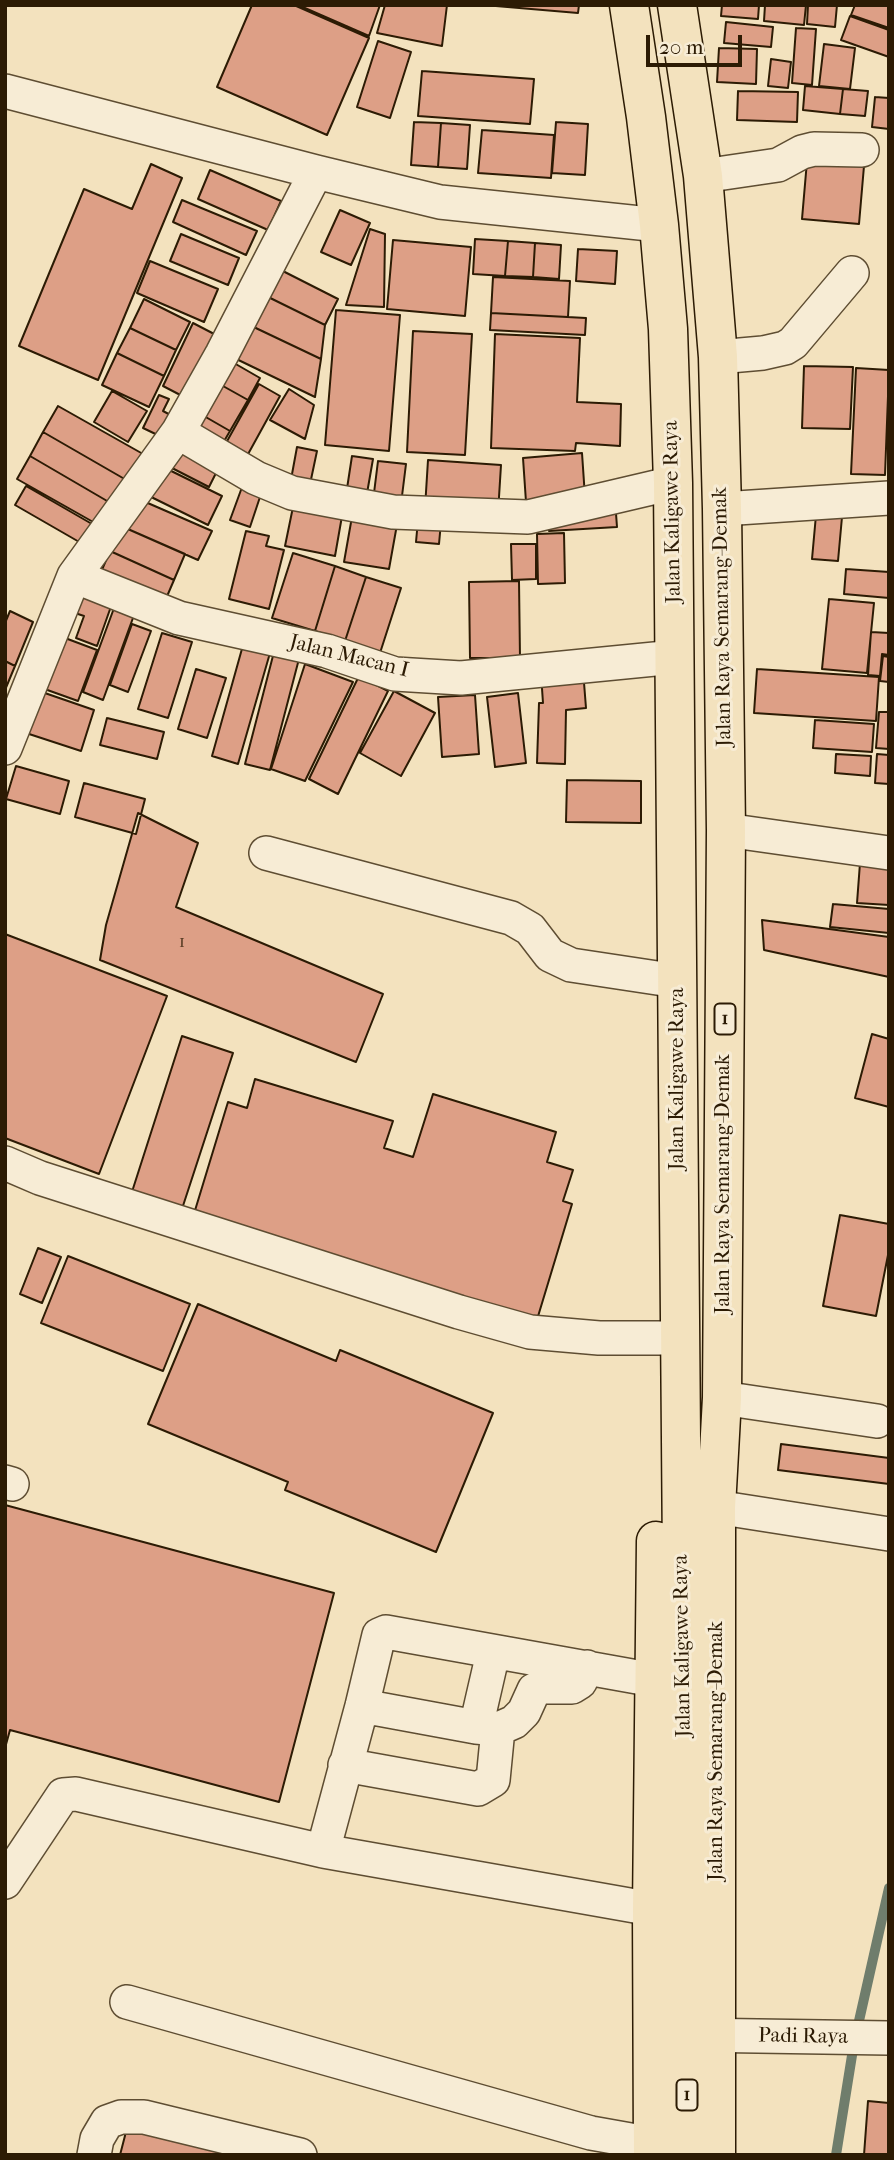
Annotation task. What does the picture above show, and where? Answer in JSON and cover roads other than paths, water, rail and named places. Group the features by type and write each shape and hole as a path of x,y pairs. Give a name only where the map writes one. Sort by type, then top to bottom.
{"highway":[{"name":"Jalan Kaligawe Raya","path":"629,5 646,117 668,329 675,657 656,978 678,1191 702,2035 643,2145"},
{"name":"Jalan Raya Semarang-Demak","path":"677,5 703,176 736,355 722,509 726,830 722,1398 716,1507 702,2035 716,2155"},
{"path":"643,2145 623,1904 618,1673 657,1392 678,1191"}],"street":[{"path":"5,91 440,202 659,225"},
{"path":"703,176 778,165 802,152 814,149 862,150"},
{"path":"5,748 74,576 178,432 222,354 316,172"},
{"path":"736,355 785,348 793,343 852,273"},
{"path":"178,432 257,478 292,493 393,512 528,517 673,483"},
{"path":"722,509 889,498"},
{"name":"Jalan Macan I","path":"74,576 179,618 327,651 395,674 461,678 675,657"},
{"path":"726,830 889,853"},
{"path":"266,853 512,918 530,929 550,955 571,965 656,978"},
{"path":"5,1163 40,1178 459,1312 530,1332 661,1338"},
{"path":"722,1398 877,1421"},
{"path":"716,1507 889,1534"},
{"path":"323,1851 379,1635 386,1632 618,1673"},
{"path":"345,1765 478,1789 493,1780 487,1728 493,1653"},
{"path":"362,1706 487,1728 514,1722 524,1712 534,1690 541,1686 572,1687 580,1682 618,1673"},
{"path":"5,1882 63,1794 76,1794 323,1851 623,1904"},
{"path":"127,2001 643,2145"},
{"name":"Padi Raya","path":"702,2035 889,2038"},
{"path":"93,2155 97,2139 107,2122 121,2117 144,2117 300,2155"}],"waterway":[{"path":"836,2155 854,2043 889,1888"}]}
